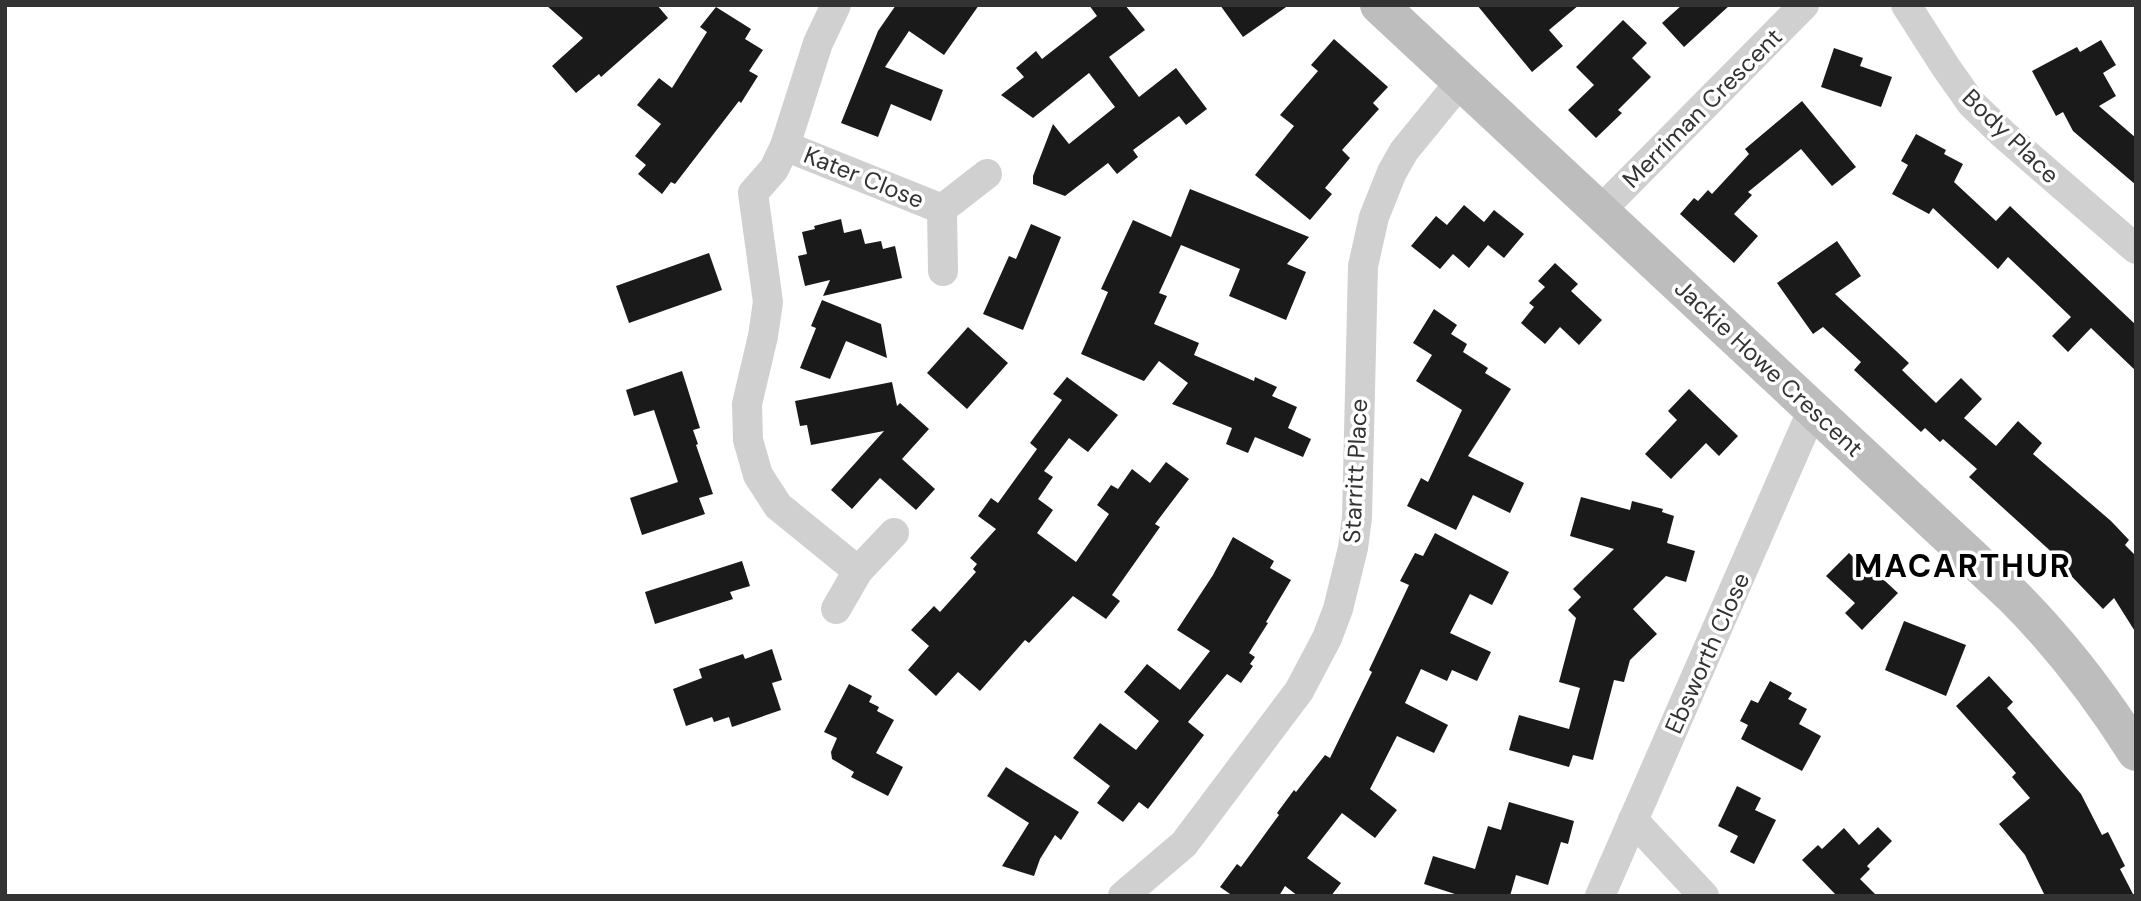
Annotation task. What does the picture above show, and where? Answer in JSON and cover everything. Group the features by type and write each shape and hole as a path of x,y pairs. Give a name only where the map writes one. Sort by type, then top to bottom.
{"street":[{"name":"Jackie Howe Crescent","path":"1379,5 2045,628 2077,666 2136,752"},
{"name":"Merriman Crescent","path":"1600,211 1804,5"},
{"name":"Body Place","path":"1906,5 1971,103 2136,249"},
{"name":"Kater Close","path":"826,8 818,43 785,146 774,169 753,193 768,302 747,404 748,440 758,475 778,506 858,571"},
{"name":"Starritt Place","path":"1123,896 1184,844 1299,691 1327,638 1338,609 1353,548 1357,517 1363,266 1374,217 1392,172 1404,151 1461,81"},
{"name":"Kater Close","path":"785,146 942,209"},
{"name":"Kater Close","path":"942,209 987,174"},
{"name":"Kater Close","path":"942,209 943,271"},
{"name":"Ebsworth Close","path":"1600,896 1813,409"},
{"path":"836,609 858,571 894,533"},
{"path":"1633,820 1704,896"}],"building":[{"path":"546,5 657,5 668,18 601,77 599,74 576,93 552,66 583,38"},
{"path":"896,5 979,5 944,55 909,31 885,67 943,90 931,121 891,104 878,137 841,123 878,31"},
{"path":"1089,5 1125,5 1145,30 1109,57 1139,97 1176,68 1207,109 1186,125 1179,116 1133,150 1138,157 1117,174 1108,163 1065,196 1033,184 1033,176 1053,124 1069,144 1115,107 1089,73 1033,118 1001,95 1024,77 1016,68 1036,51 1042,59 1097,16"},
{"path":"1220,5 1289,5 1243,37"},
{"path":"1477,5 1579,5 1549,30 1563,46 1532,72"},
{"path":"1682,5 1730,5 1684,47 1662,23"},
{"path":"716,7 751,29 745,39 763,50 749,71 758,76 741,103 739,101 675,184 671,182 662,194 638,174 646,165 635,156 661,124 637,105 659,78 672,88 707,32 700,27"},
{"path":"1623,20 1647,43 1632,58 1651,77 1618,110 1622,113 1596,138 1568,110 1594,85 1576,67"},
{"path":"1334,39 1388,87 1373,103 1379,109 1342,150 1350,158 1325,188 1332,194 1310,220 1255,175 1294,126 1280,115 1318,71 1311,65"},
{"path":"2101,40 2116,65 2103,73 2116,96 2099,106 2136,138 2136,185 2073,131 2063,112 2056,116 2032,71 2077,47 2080,52"},
{"path":"1834,48 1863,58 1860,66 1892,77 1881,107 1821,87"},
{"path":"1802,101 1856,167 1832,186 1801,149 1748,192 1752,195 1734,214 1758,236 1734,263 1680,214 1694,198 1698,201 1708,190 1712,194 1749,154 1745,149"},
{"path":"1916,134 1946,150 1944,154 1963,164 1954,182 1996,221 2010,206 2136,325 2136,371 2091,328 2068,352 2052,336 2071,317 2008,257 1998,269 1933,208 1929,214 1892,194 1908,165 1901,161"},
{"path":"1190,189 1309,237 1287,264 1306,272 1286,320 1229,296 1240,269 1181,245 1159,293 1167,296 1154,324 1199,343 1194,355 1254,381 1255,377 1277,387 1272,396 1297,407 1288,428 1311,439 1303,457 1255,437 1248,453 1226,444 1232,428 1172,404 1188,383 1159,361 1144,381 1081,354 1108,292 1101,289 1133,220 1171,237"},
{"path":"1464,205 1484,222 1494,210 1524,234 1504,258 1488,245 1469,268 1453,254 1440,269 1411,246 1436,216 1447,225"},
{"path":"841,219 844,233 861,229 865,244 881,241 883,249 895,246 902,278 823,296 830,280 805,286 798,256 807,254 802,232"},
{"path":"1031,224 1061,237 1023,330 983,314 1009,256 1016,259"},
{"path":"1837,241 1861,276 1835,294 1909,363 1902,370 1936,403 1961,378 1982,399 1964,418 1996,446 2018,421 2042,443 2033,454 2111,521 2129,540 2125,545 2136,556 2136,633 2114,598 2103,609 2054,558 2056,556 1969,477 1977,469 1943,439 1940,442 1925,428 1921,432 1854,370 1861,362 1823,327 1813,334 1777,283"},
{"path":"709,253 722,290 629,323 616,286"},
{"path":"1555,263 1578,284 1571,291 1602,320 1579,345 1560,327 1545,344 1521,323 1534,307 1529,303 1545,287 1538,281"},
{"path":"822,300 881,324 887,358 846,341 830,379 800,368 816,328 811,326"},
{"path":"1434,309 1457,325 1451,334 1467,344 1463,352 1488,368 1485,373 1511,389 1468,456 1524,483 1510,513 1473,495 1456,530 1407,506 1421,478 1428,482 1462,410 1416,381 1432,355 1413,343"},
{"path":"968,327 1008,363 967,409 927,373"},
{"path":"682,371 700,428 693,430 698,444 696,445 713,494 699,498 705,514 642,535 630,498 678,482 654,410 634,416 626,390"},
{"path":"1067,377 1118,415 1088,452 1069,438 1044,471 1053,477 1038,499 1053,510 1037,533 1076,562 1109,514 1097,505 1111,485 1118,489 1132,469 1150,483 1166,462 1189,479 1155,524 1160,527 1112,595 1120,601 1106,619 1073,596 1029,643 1025,640 980,691 958,672 936,696 908,670 929,646 911,630 934,606 940,612 976,572 973,569 977,564 970,558 996,529 978,516 991,498 998,503 1037,449 1030,443 1062,400 1053,394"},
{"path":"892,382 897,406 900,403 929,429 902,459 935,489 916,510 880,478 852,509 831,490 884,431 811,445 807,425 800,426 795,401"},
{"path":"1689,389 1738,436 1719,456 1706,443 1671,479 1645,454 1677,420 1668,411"},
{"path":"1581,497 1630,510 1632,501 1663,509 1662,512 1674,516 1667,543 1695,551 1686,582 1666,576 1633,609 1657,634 1630,660 1624,682 1614,680 1593,760 1573,755 1569,767 1509,750 1519,715 1569,729 1580,688 1559,682 1576,618 1568,610 1581,597 1573,589 1614,549 1570,536"},
{"path":"1435,533 1509,572 1492,605 1470,594 1450,633 1491,652 1477,681 1452,670 1447,681 1421,669 1405,703 1448,725 1434,753 1397,736 1370,789 1397,810 1375,838 1342,813 1307,858 1341,883 1331,896 1298,896 1285,886 1279,896 1233,896 1220,887 1237,864 1241,867 1294,790 1296,792 1325,755 1330,758 1372,672 1369,670 1409,585 1400,581 1415,553 1423,556"},
{"path":"1233,537 1274,561 1270,568 1291,580 1249,653 1255,657 1250,664 1253,666 1241,683 1227,674 1221,681 1188,722 1204,735 1148,809 1139,802 1123,822 1097,803 1110,786 1073,758 1100,723 1136,750 1159,721 1124,692 1147,664 1180,690 1210,651 1177,630 1213,575"},
{"path":"1849,553 1868,571 1872,569 1898,593 1862,630 1845,613 1855,603 1826,576"},
{"path":"742,561 750,586 730,592 733,599 655,624 645,592"},
{"path":"1904,621 1966,645 1946,696 1885,670"},
{"path":"772,649 782,680 772,683 781,710 732,727 729,717 714,722 712,717 686,726 673,689 702,678 699,669 743,654 745,659"},
{"path":"1989,676 2013,702 2007,708 2081,794 2102,835 2108,832 2125,866 2120,869 2134,896 2045,896 2025,855 1999,824 2030,798 2012,777 2016,773 1956,706"},
{"path":"1770,681 1792,693 1788,699 1807,709 1799,724 1821,736 1802,771 1741,739 1748,725 1740,721 1751,700 1758,703"},
{"path":"849,684 872,696 869,702 879,707 877,711 894,720 876,753 903,767 888,796 851,777 854,772 832,759 831,752 837,738 824,732"},
{"path":"1006,767 1079,812 1061,840 1055,835 1040,859 1034,876 1002,866 1029,823 987,796"},
{"path":"1737,786 1761,798 1755,810 1776,820 1754,864 1730,852 1738,836 1718,826"},
{"path":"1509,802 1574,821 1568,844 1561,842 1548,885 1516,875 1510,896 1461,896 1424,884 1433,856 1475,869 1488,826 1501,830"},
{"path":"1878,827 1892,841 1867,866 1870,869 1860,879 1877,896 1837,896 1802,860 1818,845 1822,849 1844,828 1859,845"}],"district":[{"name":"MACARTHUR","path":"1963,566"}]}
